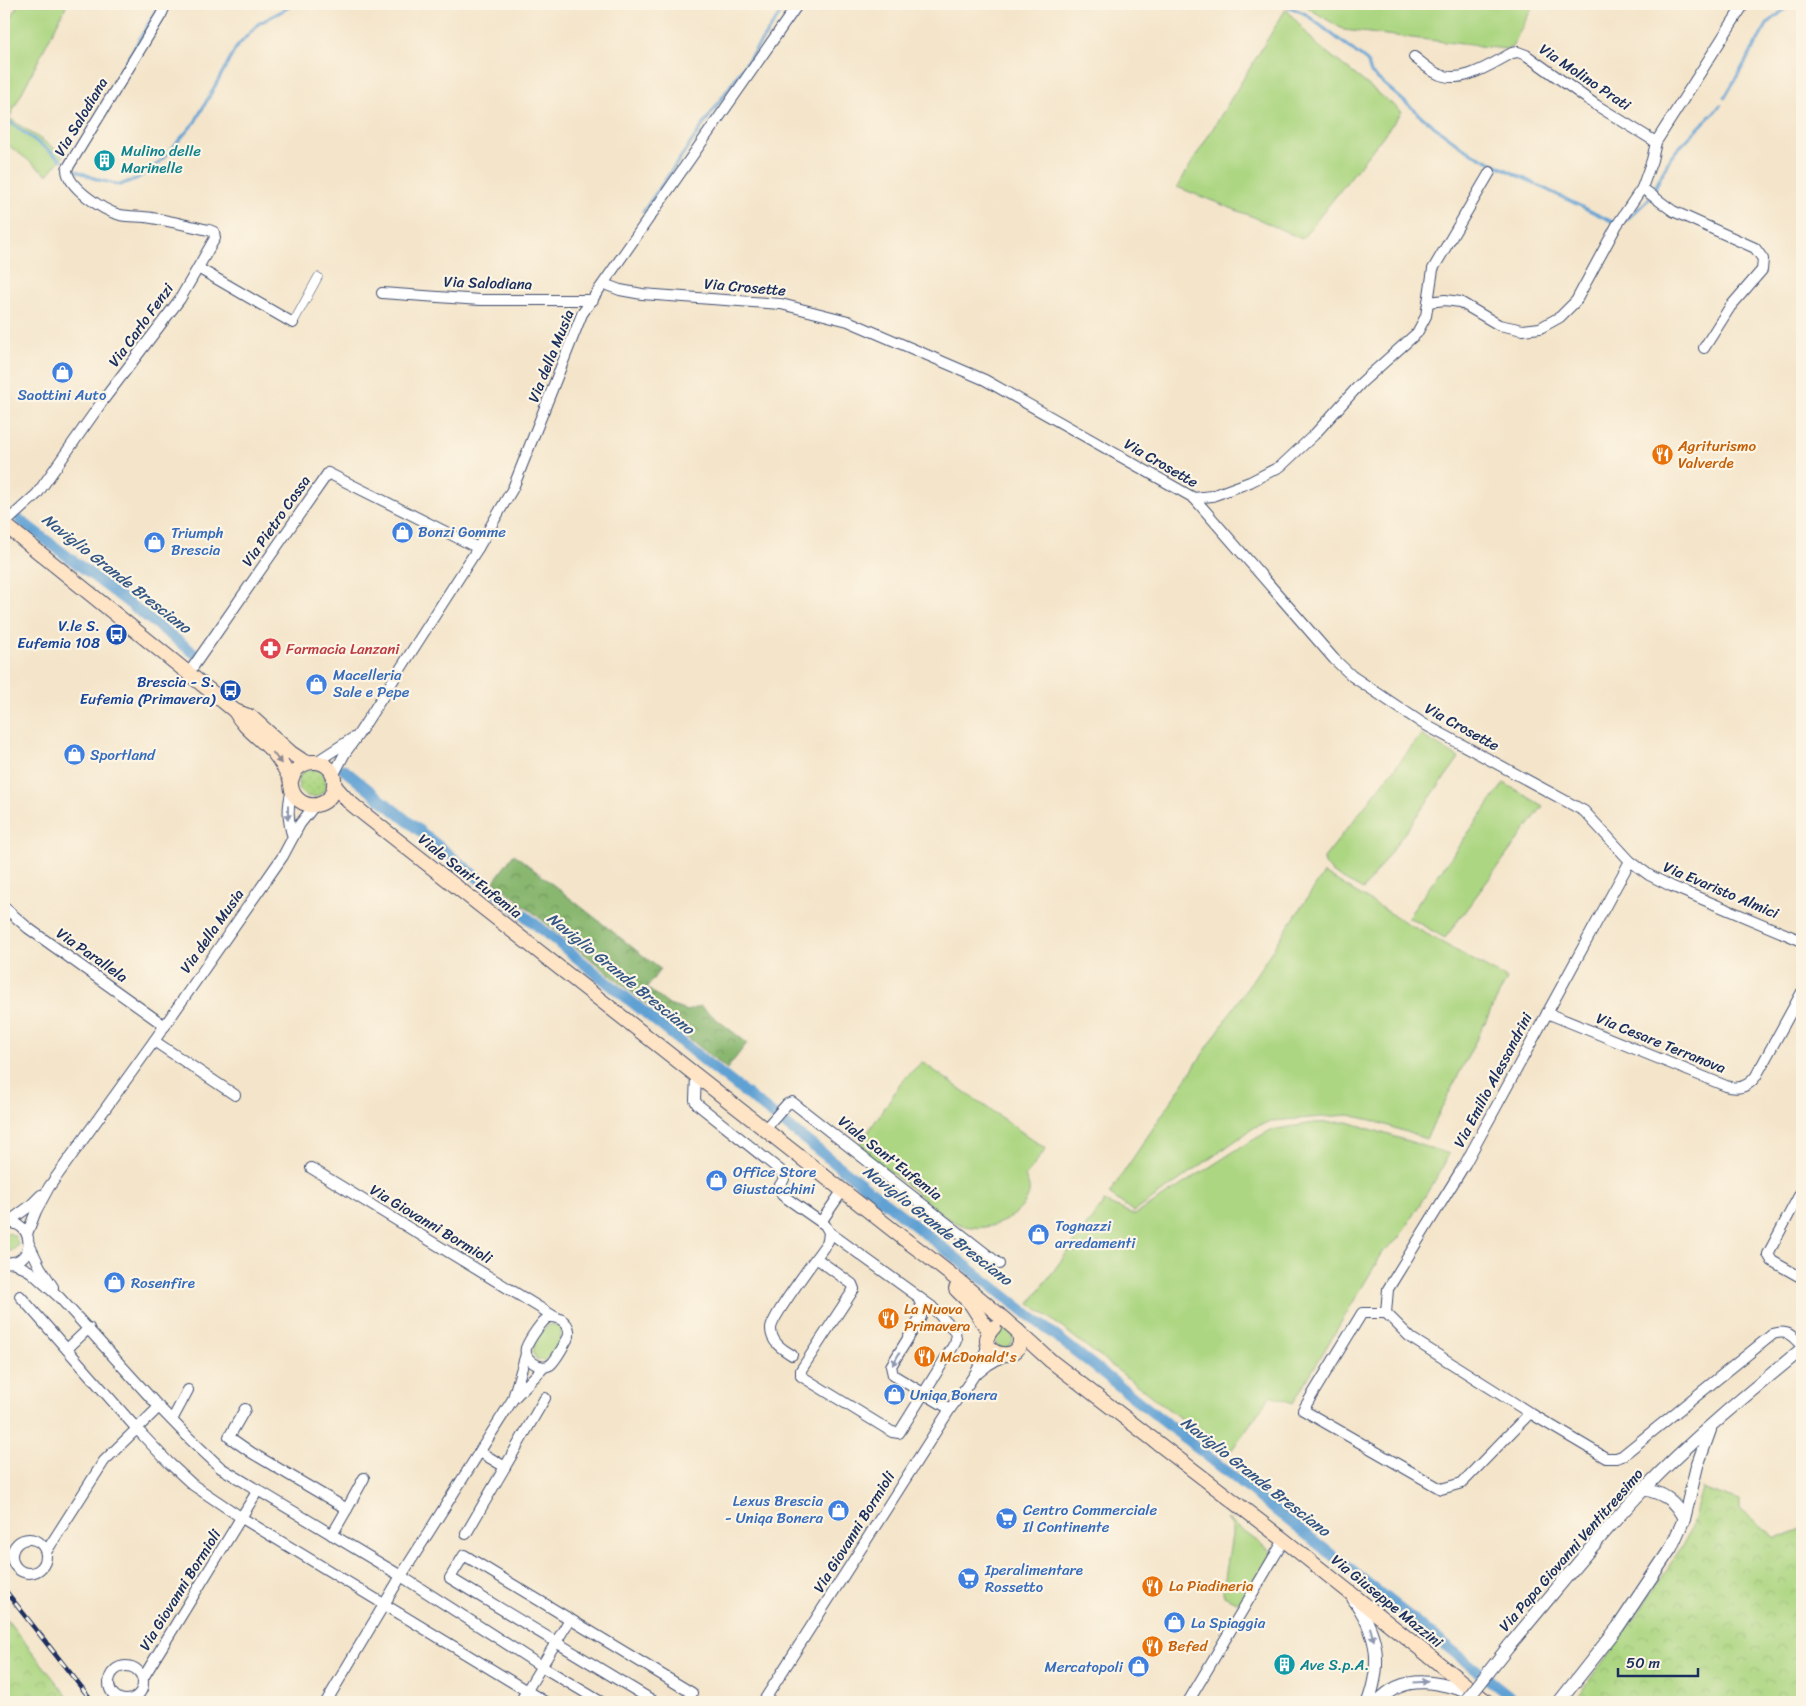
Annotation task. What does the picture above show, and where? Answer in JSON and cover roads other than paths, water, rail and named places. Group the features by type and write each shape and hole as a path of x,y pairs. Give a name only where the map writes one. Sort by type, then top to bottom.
{"main road":[{"name":"Viale Sant'Eufemia","path":"4,524 235,712 244,725 274,753 295,795 304,803 344,807 364,814"},
{"name":"Viale Sant'Eufemia","path":"235,712 250,717 296,757 328,768 334,781 364,814 696,1076 769,1125 843,1190 965,1285 997,1315 1014,1327"},
{"path":"292,786 294,772 311,762"},
{"path":"320,804 331,795 334,781"},
{"name":"Viale Sant'Eufemia","path":"903,1238 971,1304 989,1337 990,1346 996,1353 1009,1354"},
{"path":"989,1337 995,1325 1004,1323 1014,1327 1020,1340 1017,1349 1009,1354"},
{"name":"Via Giuseppe Mazzini","path":"1014,1327 1051,1361 1284,1540 1484,1700"},
{"name":"Via Giuseppe Mazzini","path":"1009,1354 1031,1355 1051,1361"}],"street":[{"name":"Via Salodiana","path":"166,4 67,169 67,175 76,189 102,206 119,214 150,218 214,232 215,238 198,268"},
{"name":"Via della Musia","path":"334,781 345,753 478,548 513,488 582,314 798,4"},
{"path":"1428,302 1445,300 1460,302 1500,325 1523,330 1540,328 1560,317 1576,301 1617,225 1642,188 1656,142 1744,4"},
{"name":"Via Molino Prati","path":"1414,57 1436,74 1453,78 1474,72 1512,53 1518,52 1526,55 1596,105 1656,142"},
{"path":"1194,498 1212,496 1250,482 1282,466 1314,435 1362,382 1417,334 1426,316 1433,270 1490,172"},
{"path":"1642,188 1673,211 1755,248 1763,259 1762,270 1730,307 1704,348"},
{"path":"198,268 293,323 318,276"},
{"name":"Via Carlo Fenzi","path":"4,524 37,494 92,416 180,299 198,268"},
{"name":"Via Crosette","path":"604,284 620,290 642,294 781,304 848,321 985,380 1194,498 1334,660 1352,676 1422,723 1584,811 1630,861"},
{"name":"Via Salodiana","path":"382,293 480,300 593,300"},
{"name":"Via Pietro Cossa","path":"188,674 328,473 478,548"},
{"name":"Via della Musia","path":"311,762 328,756 358,735"},
{"path":"292,786 288,814 288,825 292,837"},
{"name":"Via della Musia","path":"5,1222 30,1206 49,1187 165,1026 283,856 306,814 320,804"},
{"name":"Via Evaristo Almici","path":"1630,861 1648,875 1671,886 1802,941"},
{"name":"Via Emilio Alessandrini","path":"1386,1313 1388,1290 1465,1164 1630,861"},
{"name":"Via Parallela","path":"4,907 28,928 165,1026"},
{"name":"Via Cesare Terranova","path":"1546,1013 1726,1086 1739,1088 1752,1082 1756,1076 1802,992"},
{"path":"154,1041 235,1095"},
{"path":"696,1076 695,1100 697,1104 781,1171 784,1179 780,1187 782,1195 821,1222 829,1232 931,1306 955,1331 956,1339 902,1431 896,1434 802,1378 801,1370 854,1291 852,1284 816,1258"},
{"name":"Viale Sant'Eufemia","path":"769,1125 790,1102 795,1104 999,1264"},
{"name":"Via Giovanni Bormioli","path":"311,1168 566,1323 570,1331 569,1336 553,1362 549,1366 544,1367 513,1399 401,1576 326,1702"},
{"name":"Via della Musia","path":"8,1262 24,1256 28,1239 49,1187"},
{"path":"821,1222 843,1190"},
{"path":"1802,1190 1768,1254 1772,1261 1802,1278"},
{"name":"Via della Musia","path":"5,1222 19,1225 28,1239"},
{"path":"792,1356 776,1343 772,1336 771,1328 779,1311 828,1241 829,1232"},
{"path":"28,1239 40,1267 60,1298"},
{"path":"8,1262 31,1272 60,1298 190,1440 221,1468 401,1576 601,1702"},
{"path":"20,1296 136,1428 193,1485 242,1518 545,1702"},
{"path":"918,1298 922,1310 920,1317 891,1369 893,1375 950,1409"},
{"path":"536,1305 544,1320 555,1317"},
{"path":"1530,1413 1466,1480 1458,1485 1441,1489 1303,1410 1362,1313 1386,1313 1411,1338 1530,1413 1606,1458 1616,1458 1629,1450 1773,1334 1782,1332 1790,1334 1802,1347"},
{"path":"920,1317 933,1314 940,1317"},
{"name":"Via Giovanni Bormioli","path":"513,1399 526,1348 544,1320"},
{"path":"67,1349 89,1328"},
{"path":"972,1379 983,1360 989,1337"},
{"name":"Via Papa Giovanni Ventitreesimo","path":"1465,1702 1509,1646 1643,1489 1714,1423 1802,1347"},
{"path":"526,1354 536,1365 544,1367"},
{"path":"972,1379 988,1365 1009,1354"},
{"name":"Via Giovanni Bormioli","path":"763,1702 950,1409 972,1379"},
{"path":"172,1420 188,1390"},
{"path":"466,1534 545,1398"},
{"path":"46,1552 104,1461 159,1407"},
{"path":"245,1409 229,1437 252,1453 347,1508"},
{"path":"1559,1702 1594,1660 1671,1548 1684,1518 1697,1466 1714,1423"},
{"path":"480,1452 505,1467"},
{"path":"332,1535 364,1478"},
{"path":"1643,1489 1659,1493 1672,1500 1684,1518"},
{"name":"Via Giovanni Bormioli","path":"143,1678 258,1490"},
{"path":"1188,1702 1284,1540"},
{"path":"655,1702 450,1578 464,1555 692,1693 686,1702"},
{"path":"1349,1591 1366,1616 1375,1644 1376,1675 1368,1702"},
{"path":"520,1702 570,1619"},
{"path":"1378,1702 1389,1692 1399,1687 1420,1682 1431,1682 1448,1686 1484,1700"}],"waterway":[{"path":"115,81 160,4"},
{"path":"77,171 99,180 120,185 138,178 159,163 195,122 236,48 258,24 295,4"},
{"path":"643,212 787,4"},
{"path":"1282,4 1304,13 1367,61 1371,73 1427,121 1466,150 1615,223"},
{"path":"1725,97 1768,23 1791,4"},
{"path":"1625,221 1650,198 1671,156 1721,105"},
{"path":"4,118 62,160"},
{"name":"Naviglio Grande Bresciano","path":"20,520 194,653"},
{"name":"Naviglio Grande Bresciano","path":"343,769 716,1070 1089,1362 1517,1702"}],"railway":[{"path":"4,1589 93,1702"}],"place":[{"name":"Mulino delle Marinelle","path":"105,160"},
{"name":"Saottini Auto","path":"62,372"},
{"name":"Agriturismo Valverde","path":"1662,455"},
{"name":"Bonzi Gomme","path":"402,532"},
{"name":"Triumph Brescia","path":"155,542"},
{"name":"V.le S. Eufemia 108","path":"116,635"},
{"name":"Farmacia Lanzani","path":"270,649"},
{"name":"Macelleria Sale e Pepe","path":"317,684"},
{"name":"Brescia - S. Eufemia (Primavera)","path":"231,691"},
{"name":"Sportland","path":"74,755"},
{"name":"Office Store Giustacchini","path":"717,1181"},
{"name":"Tognazzi arredamenti","path":"1039,1235"},
{"name":"Rosenfire","path":"115,1283"},
{"name":"La Nuova Primavera","path":"888,1318"},
{"name":"McDonald's","path":"924,1357"},
{"name":"Uniqa Bonera","path":"894,1395"},
{"name":"Lexus Brescia - Uniqa Bonera","path":"839,1510"},
{"name":"Centro Commerciale Il Continente","path":"1007,1519"},
{"name":"Iperalimentare Rossetto","path":"969,1579"},
{"name":"La Piadineria","path":"1153,1586"},
{"name":"La Spiaggia","path":"1175,1623"},
{"name":"Befed","path":"1152,1646"},
{"name":"Ave S.p.A.","path":"1284,1665"},
{"name":"Mercatopoli","path":"1139,1667"}]}
